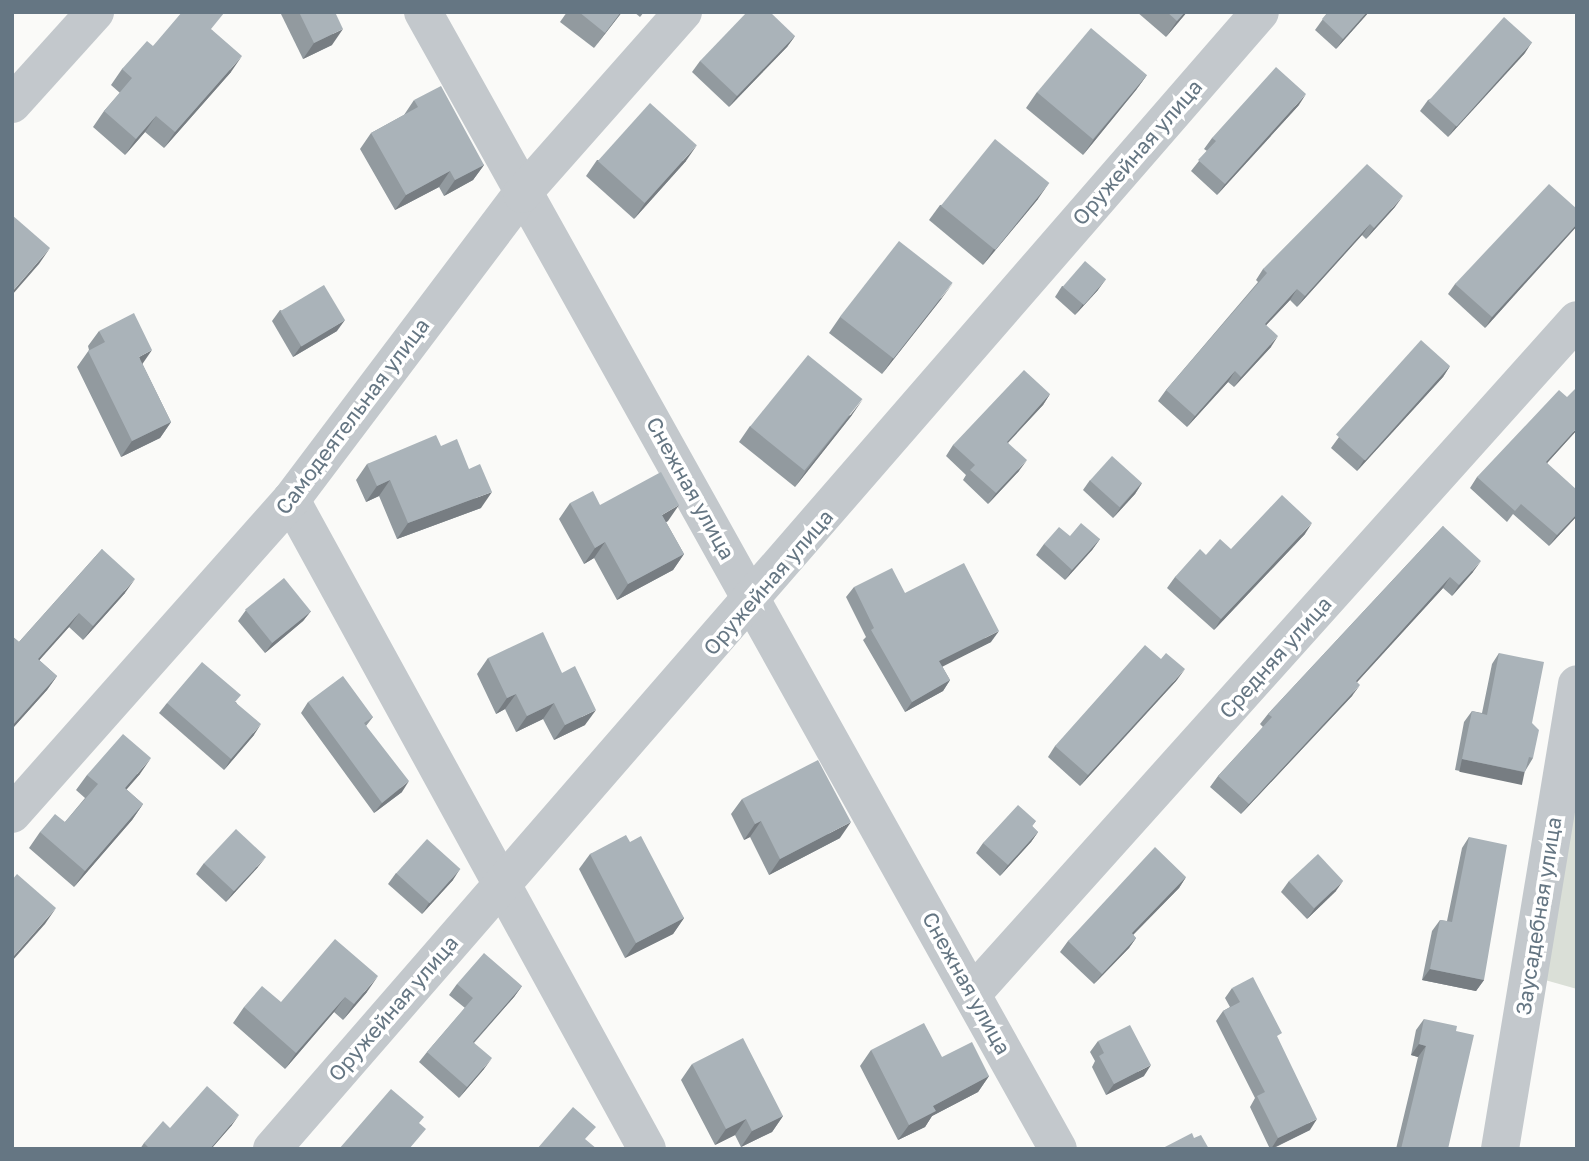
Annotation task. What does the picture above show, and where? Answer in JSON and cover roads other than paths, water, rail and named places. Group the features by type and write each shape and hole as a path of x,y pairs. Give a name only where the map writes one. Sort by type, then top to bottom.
{"street":[{"path":"12,104 95,12"},
{"name":"Снежная улица","path":"423,12 522,194 974,993 1058,1149"},
{"name":"Самодеятельная улица","path":"12,814 291,500 522,194 683,12"},
{"name":"Оружейная улица","path":"272,1149 499,884 753,600 1260,12"},
{"name":"Средняя улица","path":"974,993 1577,320"},
{"path":"291,500 499,884 647,1149"},
{"name":"Заусадебная улица","path":"1500,1149 1577,684"}]}
